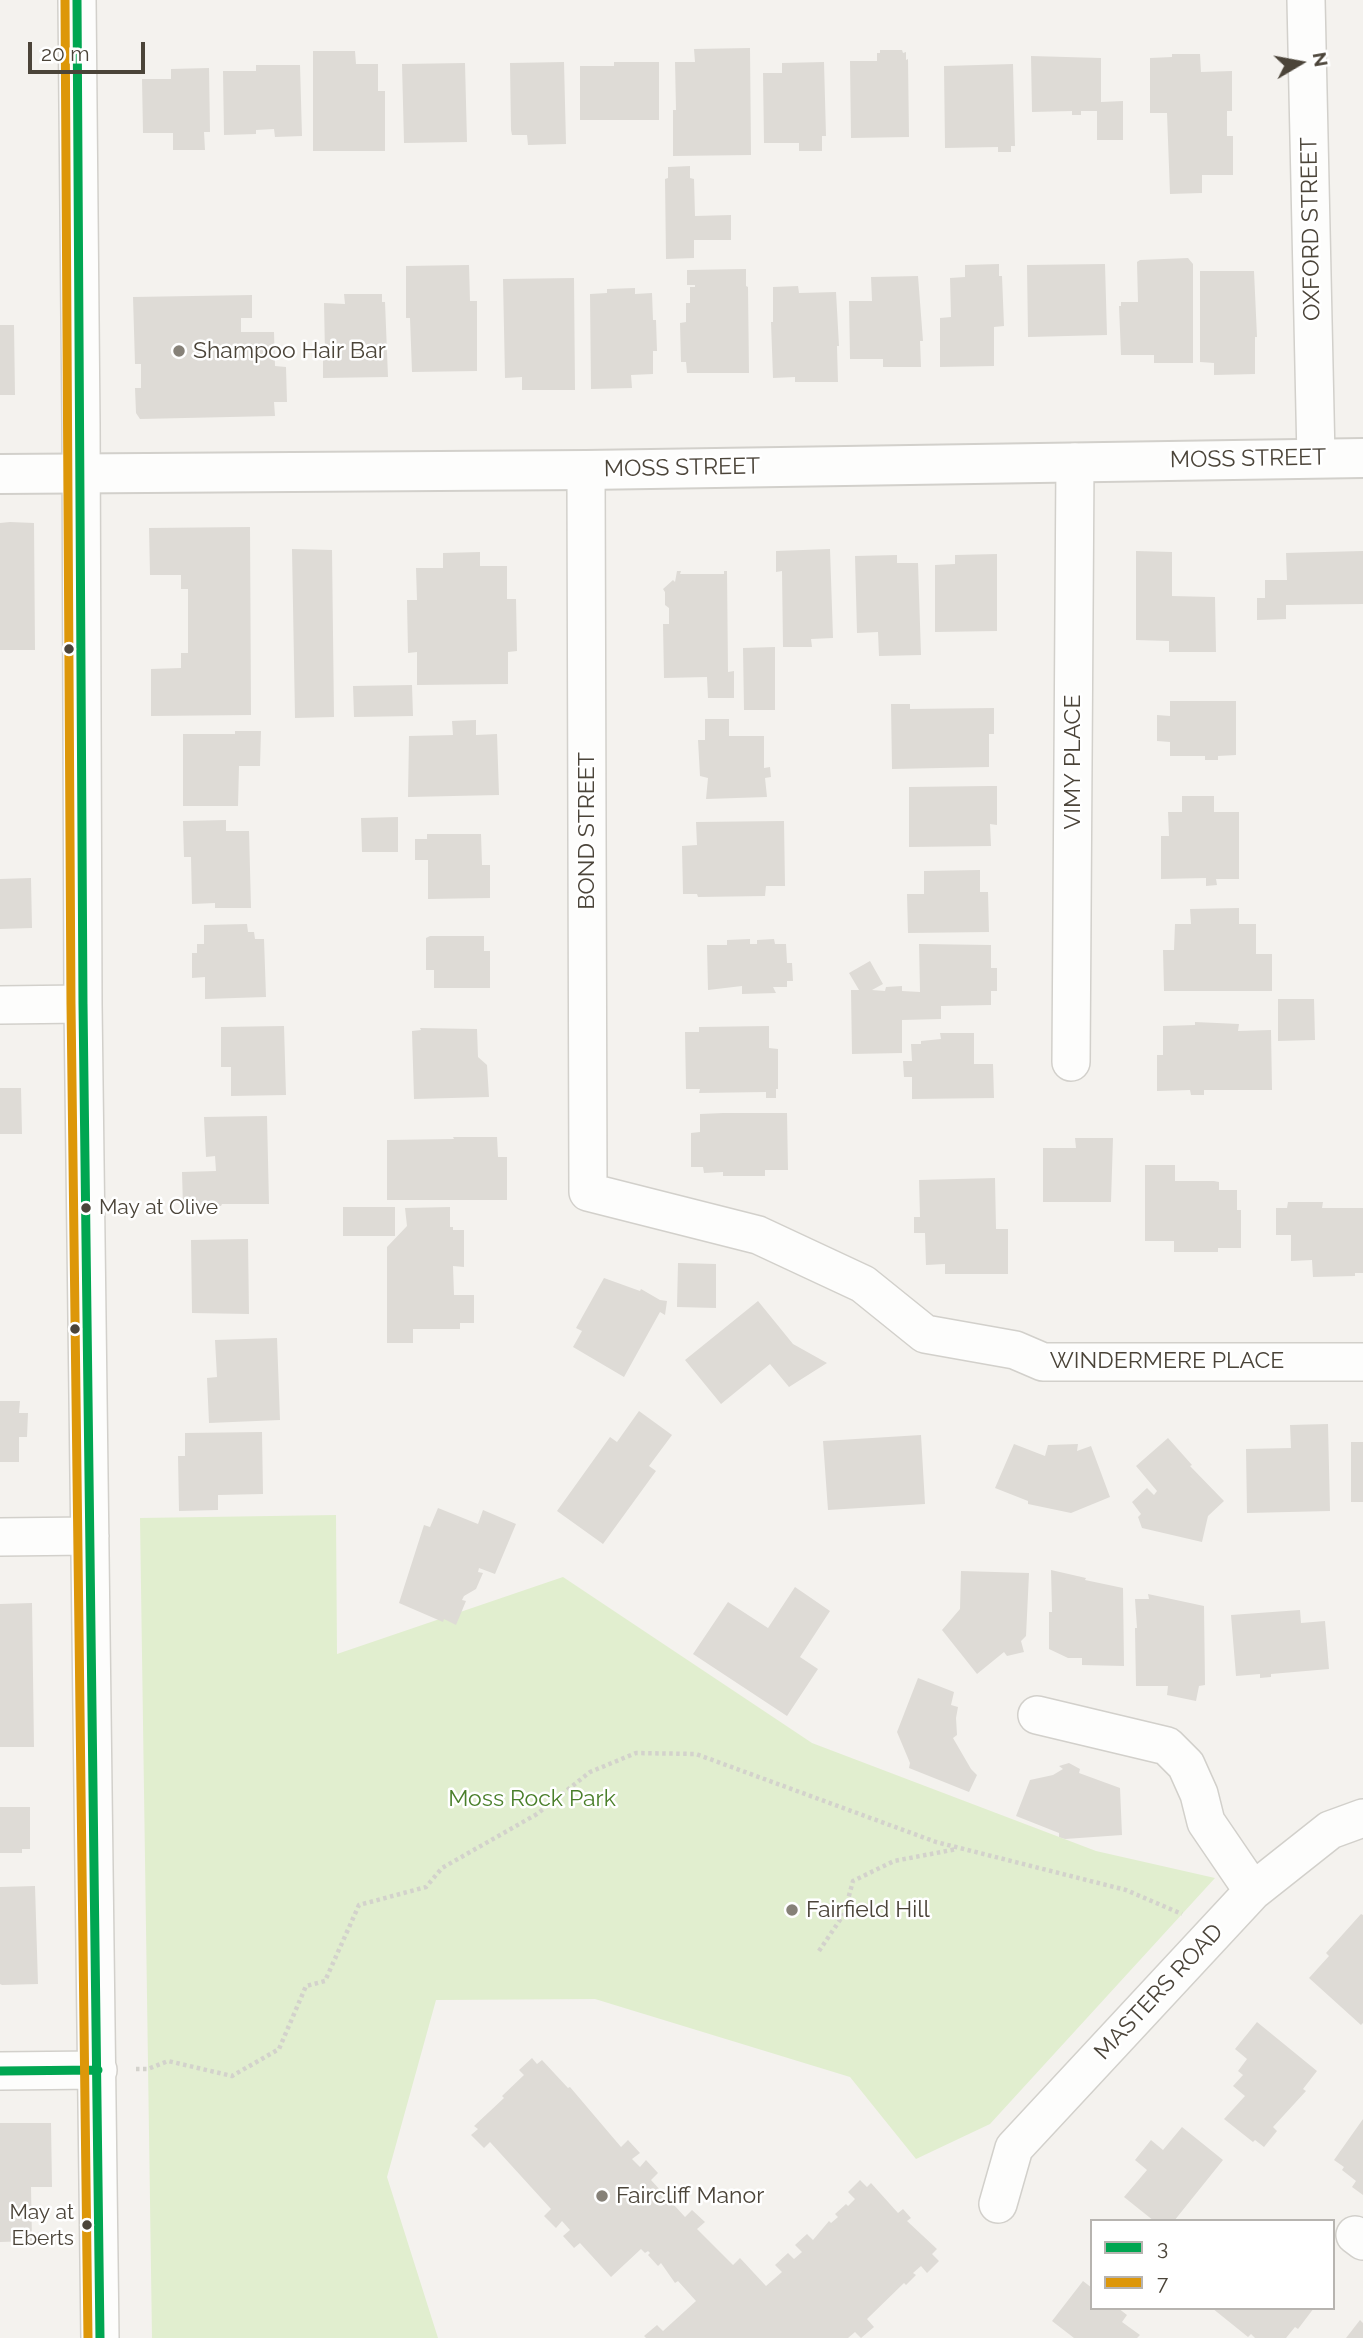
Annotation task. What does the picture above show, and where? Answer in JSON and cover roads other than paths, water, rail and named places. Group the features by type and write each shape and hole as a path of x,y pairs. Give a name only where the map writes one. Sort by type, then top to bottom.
{"street":[{"path":"77,0 82,473 83,1004 100,2338"},
{"name":"OXFORD STREET","path":"1306,0 1316,458"},
{"name":"MOSS STREET","path":"0,474 586,470 1363,458"},
{"name":"VIMY PLACE","path":"1071,1062 1075,462"},
{"name":"BOND STREET","path":"586,470 588,1192"},
{"path":"0,1005 83,1004"},
{"name":"WINDERMERE PLACE","path":"588,1192 758,1235 863,1284 925,1334 1015,1350 1043,1362 1363,1362"},
{"path":"0,1537 90,1536"},
{"path":"1037,1715 1167,1746 1186,1765 1199,1794 1206,1822 1253,1891"},
{"name":"MASTERS ROAD","path":"998,2204 1014,2148 1212,1934 1253,1891 1330,1830 1363,1818"},
{"path":"0,2071 97,2070"}],"place":[{"name":"Shampoo Hair Bar","path":"179,351"},
{"name":"May at Olive","path":"86,1208"},
{"name":"Fairfield Hill","path":"792,1910"},
{"name":"Faircliff Manor","path":"602,2196"},
{"name":"May at Eberts","path":"87,2225"}],"park label":[{"name":"Moss Rock Park","path":"532,1799"}]}
